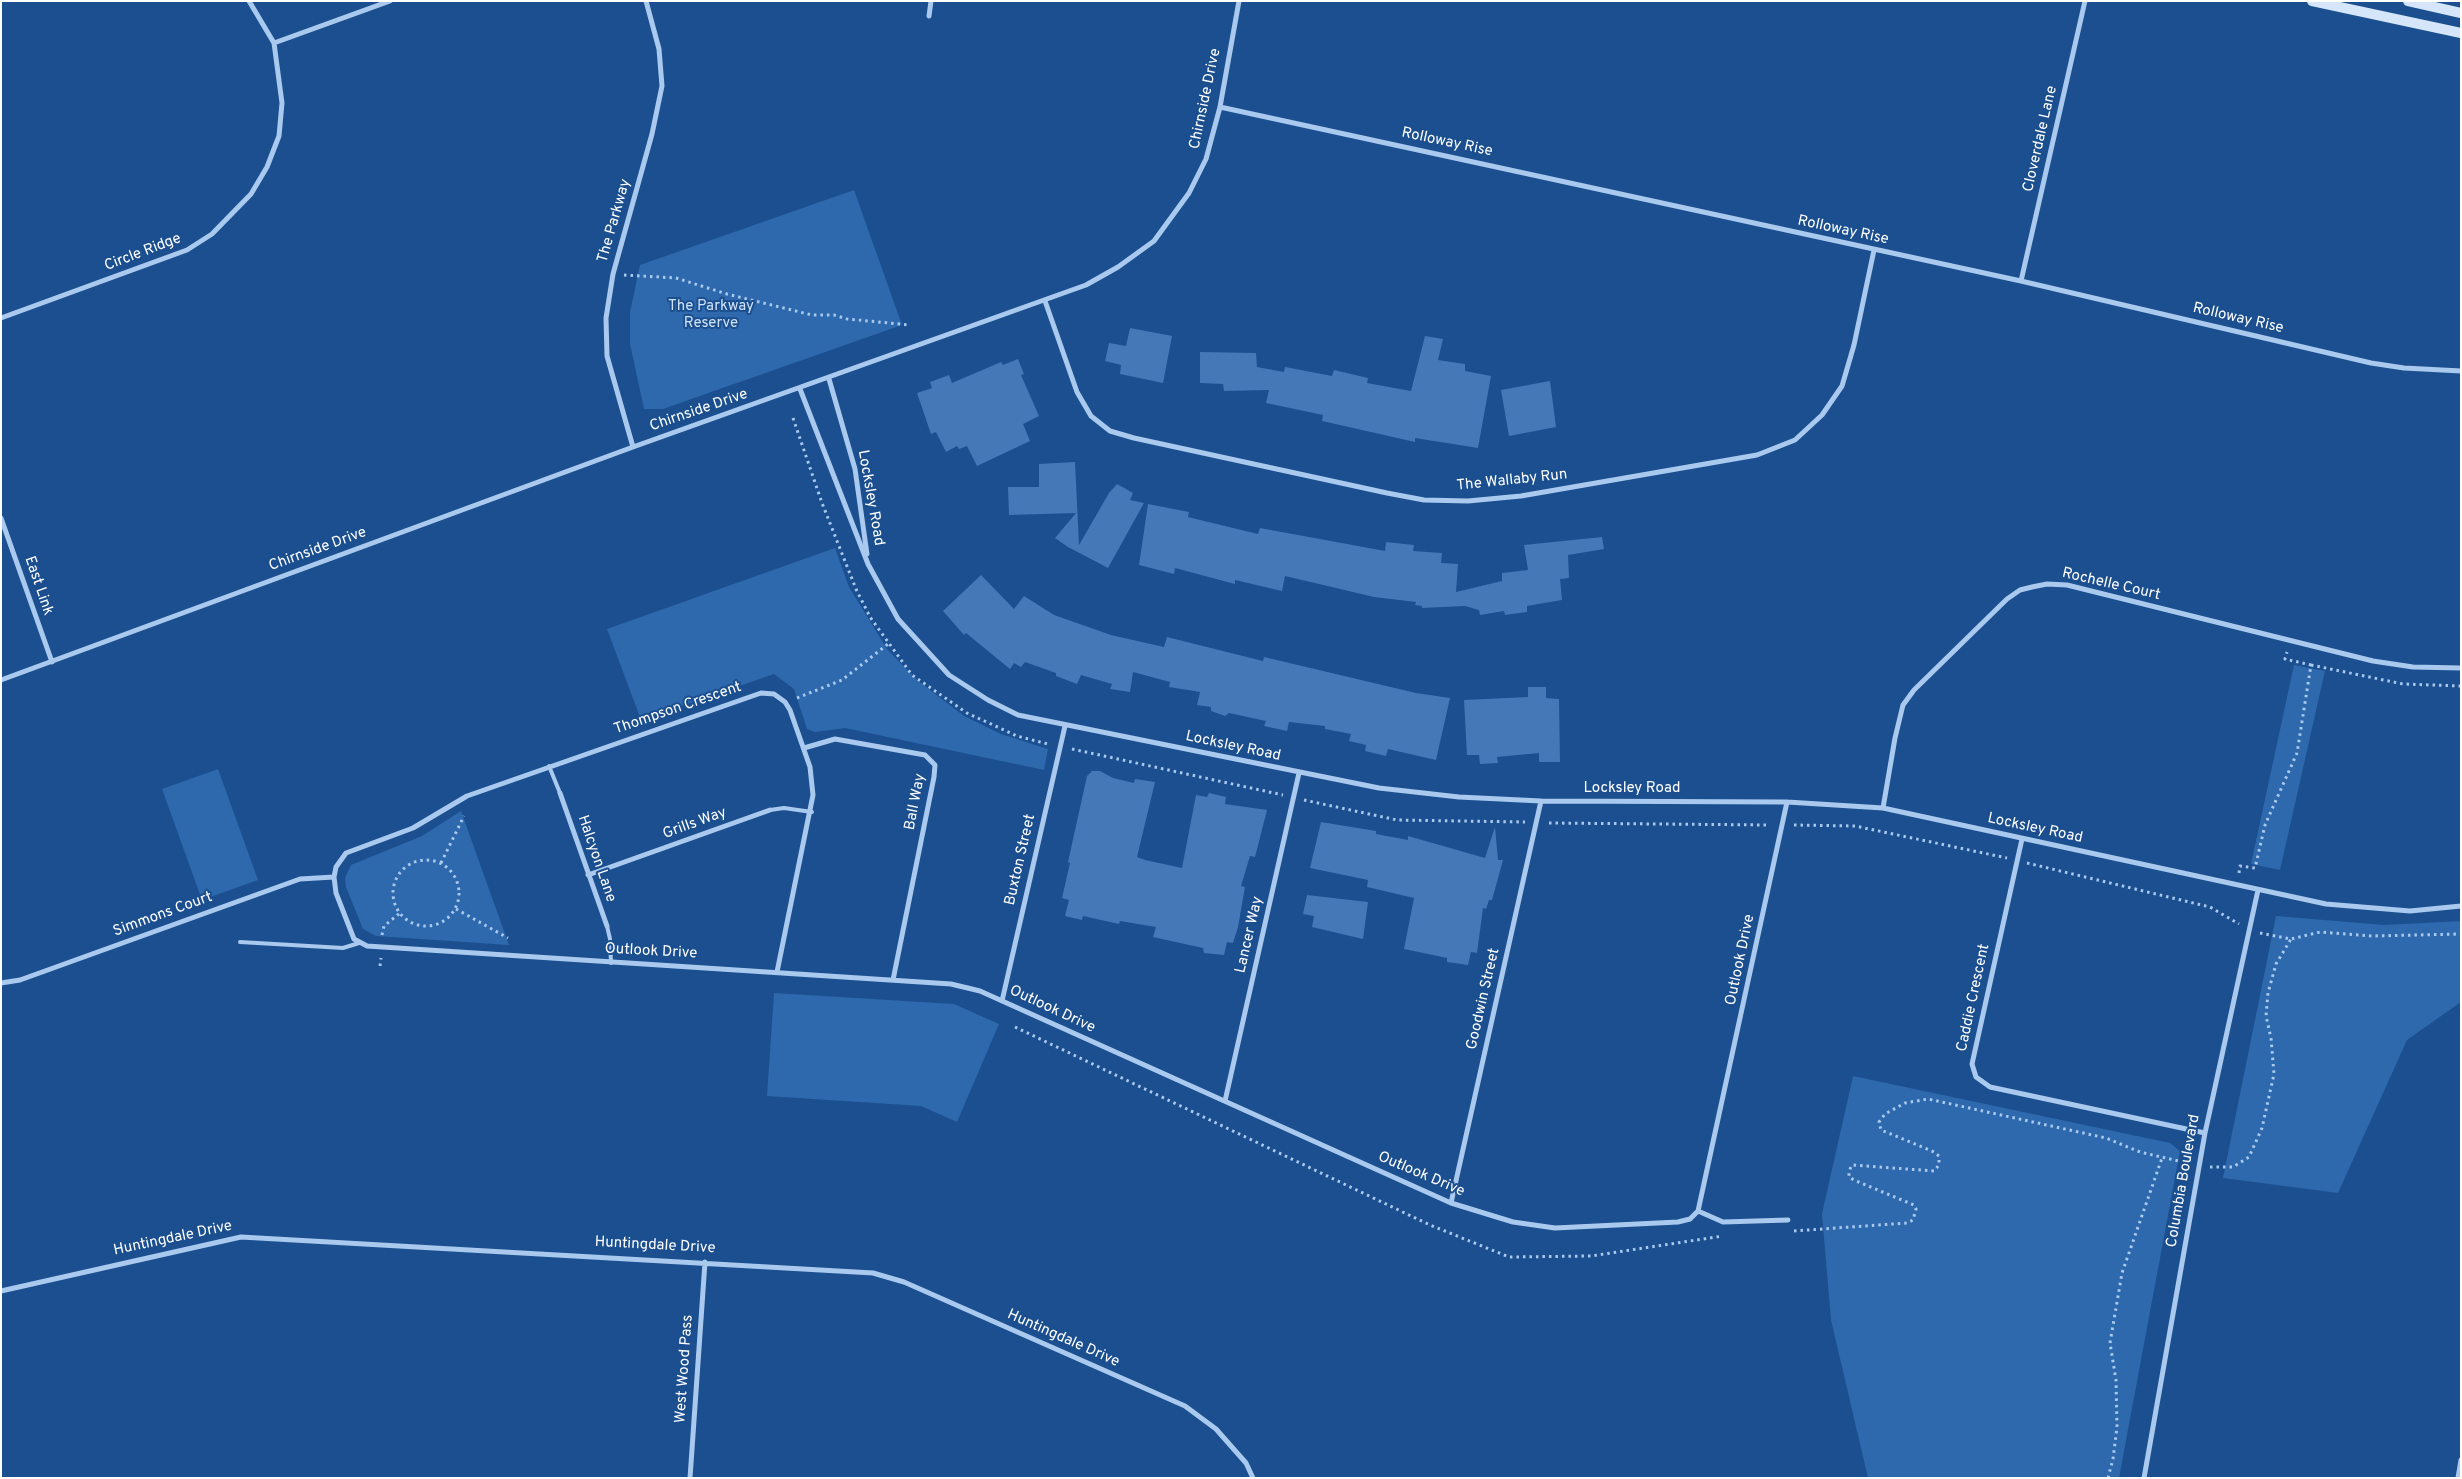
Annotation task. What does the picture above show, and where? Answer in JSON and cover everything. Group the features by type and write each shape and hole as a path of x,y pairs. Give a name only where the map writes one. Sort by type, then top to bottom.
{"main road":[{"path":"2312,1 2461,33"},
{"path":"2408,1 2461,13"}],"street":[{"name":"Circle Ridge","path":"1,318 187,250 212,234 252,194 267,167 279,136 282,103 274,43 249,1"},
{"path":"274,43 390,1"},
{"name":"The Parkway","path":"633,447 607,356 606,318 613,274 652,134 662,86 660,49 646,1"},
{"path":"929,16 932,1"},
{"name":"Chirnside Drive","path":"1,680 633,447 829,379 1086,285 1118,267 1154,241 1189,193 1206,159 1220,107 1238,1"},
{"name":"Cloverdale Lane","path":"2021,281 2085,1"},
{"name":"Rolloway Rise","path":"1220,107 2021,281 2371,363 2404,368 2461,371"},
{"name":"The Wallaby Run","path":"1045,301 1077,392 1091,416 1110,431 1134,438 1387,493 1424,500 1468,501 1521,496 1757,455 1794,440 1822,415 1842,386 1854,346 1874,250"},
{"name":"Locksley Road","path":"829,379 855,469 868,564"},
{"name":"Locksley Road","path":"800,389 868,564 898,619 949,675 988,700 1018,715 1378,788 1459,797 1541,801 1787,802 1882,808 2326,904 2410,911 2461,906"},
{"name":"East Link","path":"1,518 52,662"},
{"name":"Rochelle Court","path":"1882,808 1895,738 1904,705 1914,690 2006,599 2020,590 2047,584 2067,585 2289,642 2373,661 2413,667 2461,668"},
{"name":"Thompson Crescent","path":"334,877 336,867 346,853 413,828 466,796 761,693 774,694 785,702"},
{"path":"777,972 812,812 813,781 804,748 785,702"},
{"name":"Buxton Street","path":"1002,1001 1065,726"},
{"name":"Ball Way","path":"804,748 835,739 926,755 935,765 893,980"},
{"name":"Lancer Way","path":"1225,1101 1299,773"},
{"name":"Halcyon Lane","path":"560,793 607,926"},
{"name":"Goodwin Street","path":"1451,1203 1541,801"},
{"name":"Outlook Drive","path":"359,943 382,949 951,984 980,991 1451,1203 1513,1222 1554,1228 1678,1222 1690,1219 1698,1211 1787,802"},
{"name":"Grills Way","path":"588,875 770,810"},
{"name":"Caddie Crescent","path":"2022,839 1972,1064 1976,1077 1990,1087 2205,1133"},
{"path":"334,877 336,893 351,932 359,943"},
{"name":"Simmons Court","path":"1,983 20,980 300,879 334,877"},
{"name":"Columbia Boulevard","path":"2144,1478 2205,1133 2258,890"},
{"path":"1698,1211 1723,1222 1788,1220"},
{"name":"Huntingdale Drive","path":"1,1291 241,1236 873,1273 904,1282 1185,1406 1216,1428 1246,1462 1253,1478"},
{"name":"West Wood Pass","path":"690,1478 705,1262"},
{"path":"2458,1478 2461,1460"}],"lane":[{"name":"Halcyon Lane","path":"549,766 560,793"},
{"name":"Grills Way","path":"770,810 784,808 812,812"},
{"name":"Halcyon Lane","path":"607,926 610,939 611,963"},
{"name":"Outlook Drive","path":"240,942 343,948 359,943"}],"path":[{"path":"613,274 676,278 727,294 812,315 834,314 847,319 910,325"},
{"path":"793,418 822,503 856,589 870,617 888,644 912,675 967,713 1017,736 1397,820 1855,826 2018,860 2210,907 2250,931 2291,939 2320,932 2372,936 2461,934"},
{"path":"2289,642 2285,659 2402,684 2461,686"},
{"path":"785,702 842,680 888,644"},
{"path":"2236,886 2240,866 2255,868 2265,825 2297,752 2311,665"},
{"path":"441,863 464,816"},
{"path":"420,860 431,860 441,863 450,869 460,888 456,910 444,921 429,927 418,926 407,921 394,903 395,881 409,864 420,860"},
{"path":"456,910 508,938"},
{"path":"382,949 384,926 400,913"},
{"path":"1830,1228 1907,1223 1913,1220 1916,1209 1914,1205 1854,1180 1849,1177 1849,1171 1852,1165 1934,1171 1939,1164 1939,1156 1932,1151 1881,1130 1879,1122 1885,1114 1905,1103 1928,1099 2106,1138 2140,1152 2215,1168 2233,1166 2248,1157 2262,1128 2274,1074 2271,1038 2266,1016 2268,994 2276,964 2291,939"},
{"path":"2108,1478 2113,1459 2117,1427 2116,1380 2110,1342 2122,1273 2162,1158"}],"green space":[{"name":"The Parkway Reserve","path":"854,190 902,325 663,409 644,409 630,344 630,312 640,265"},
{"path":"835,548 849,587 887,649 917,680 964,716 1001,734 1048,749 1044,770 845,728 815,732 807,729 794,689 774,674 641,720 607,629"},
{"path":"2294,665 2325,671 2280,870 2251,864"},
{"path":"218,769 258,880 202,900 162,789"},
{"path":"461,811 509,945 376,936 363,929 346,887 345,878 351,865 422,836"},
{"path":"2276,916 2384,925 2461,921 2461,1002 2407,1040 2338,1193 2223,1178"},
{"path":"774,993 954,1004 999,1024 957,1122 921,1106 767,1096"},
{"path":"1853,1076 2170,1143 2180,1151 2119,1478 1868,1478 1831,1320 1822,1214"}],"building":[{"path":"1130,328 1172,336 1163,383 1120,374 1121,365 1105,361 1109,343 1126,346"},
{"path":"1425,336 1443,339 1438,360 1465,364 1465,371 1491,376 1478,448 1415,438 1415,442 1322,421 1323,415 1266,403 1269,390 1224,391 1223,384 1200,383 1200,352 1256,353 1257,367 1284,372 1285,367 1332,376 1334,370 1368,378 1367,383 1411,391"},
{"path":"1018,359 1024,374 1021,375 1039,416 1023,424 1030,441 977,466 967,446 959,449 957,446 946,452 936,432 931,434 917,393 932,388 930,382 949,375 952,383 1001,362 1003,365"},
{"path":"1550,381 1556,427 1509,436 1501,390"},
{"path":"1075,462 1079,545 1109,493 1117,484 1133,493 1130,500 1144,503 1108,568 1055,538 1076,513 1009,515 1008,487 1039,487 1039,464"},
{"path":"1148,504 1189,512 1188,517 1258,534 1260,528 1385,551 1386,542 1414,545 1413,551 1442,553 1441,563 1458,564 1456,592 1502,581 1502,573 1528,570 1524,545 1602,537 1604,549 1568,555 1569,578 1560,579 1562,600 1527,606 1527,612 1505,615 1504,611 1480,615 1479,610 1465,606 1422,608 1422,606 1415,605 1416,602 1374,597 1285,576 1282,591 1235,580 1235,584 1175,568 1174,574 1139,565"},
{"path":"981,575 1014,609 1024,596 1054,615 1111,635 1164,647 1167,637 1263,661 1264,657 1416,693 1450,698 1436,760 1388,749 1386,756 1365,751 1366,745 1349,741 1351,734 1325,729 1325,726 1289,722 1287,731 1264,726 1266,721 1229,713 1225,716 1211,711 1211,707 1197,705 1200,692 1169,687 1170,682 1133,672 1130,692 1110,689 1112,684 1081,675 1077,684 1056,676 1056,673 1025,662 1021,667 1014,663 1010,669 966,633 964,635 943,611"},
{"path":"1528,687 1546,687 1546,698 1559,699 1560,762 1539,762 1539,753 1497,757 1498,763 1480,764 1479,755 1467,755 1464,700 1528,697"},
{"path":"1092,771 1100,771 1113,778 1134,783 1135,779 1155,782 1137,857 1145,860 1182,868 1196,795 1207,797 1209,793 1226,797 1225,804 1267,810 1255,857 1250,856 1241,886 1245,887 1238,927 1233,943 1227,942 1224,955 1204,953 1203,948 1153,937 1156,927 1120,921 1119,924 1083,916 1082,920 1065,916 1069,900 1062,898 1070,863 1068,862 1087,776"},
{"path":"1321,822 1376,831 1376,834 1408,840 1408,836 1485,858 1495,827 1498,860 1503,860 1492,900 1489,900 1486,909 1483,908 1477,953 1471,952 1468,965 1447,962 1447,958 1404,949 1414,898 1367,887 1368,880 1310,868"},
{"path":"1307,895 1368,902 1363,939 1312,927 1314,916 1303,914"}]}
